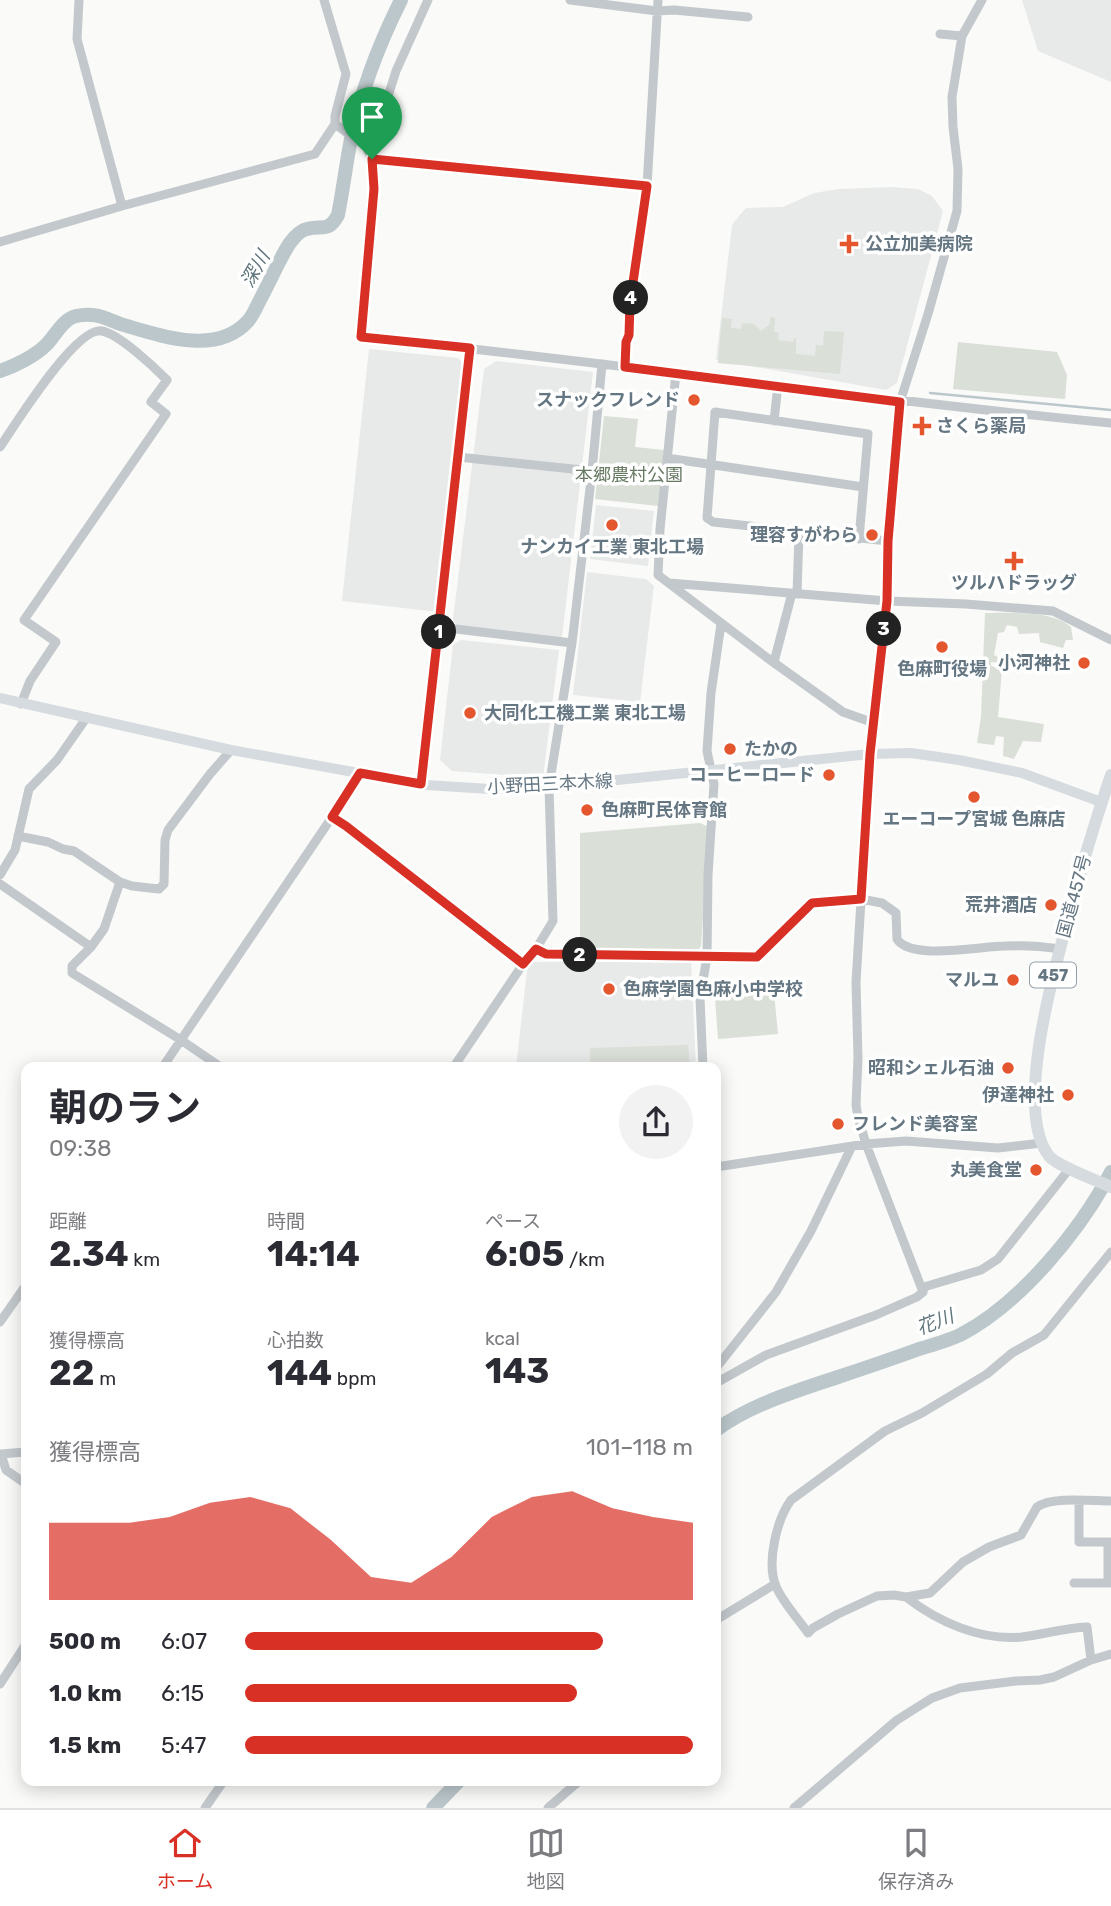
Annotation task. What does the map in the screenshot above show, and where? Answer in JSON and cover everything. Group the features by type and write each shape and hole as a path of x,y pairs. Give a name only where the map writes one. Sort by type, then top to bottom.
{"highway":[{"name":"国道457号","path":"1042,1143 1036,1115 1035,1086 1043,1020 1091,832 1106,804 1111,775"},
{"path":"1042,1143 1051,1159 1111,1187"}],"main road":[{"name":"小野田三本木線","path":"0,698 231,750 421,784 490,789 549,787 870,754 911,753 1022,773 1106,804"}],"street":[{"path":"79,0 77,39 122,206"},
{"path":"0,242 315,153 335,124 345,79 345,70 324,0"},
{"path":"428,0 396,71 369,152 374,189 361,337 778,385 900,402 1111,423"},
{"path":"570,0 657,11 674,10 748,18"},
{"path":"625,367 630,303 647,186 659,0"},
{"path":"923,1292 866,1144 856,1105 856,982 870,754 887,601 888,541 900,402 957,211 958,169 952,97 962,36 982,0"},
{"path":"940,34 962,36"},
{"path":"335,124 369,152 647,186"},
{"path":"0,447 61,360 77,342 92,331 100,330 119,339 167,380 151,402 166,414 24,620 55,642 30,681 21,704"},
{"path":"421,784 470,348"},
{"path":"457,1062 553,921 549,787 572,643 602,365"},
{"path":"676,373 660,529 659,575 721,624 843,712 874,723"},
{"path":"774,421 778,385"},
{"path":"859,538 868,434 715,412 707,518 713,522 799,532 888,541"},
{"path":"458,457 592,471"},
{"path":"667,458 863,487"},
{"path":"774,662 795,593 799,532"},
{"path":"667,583 1052,611 1111,640"},
{"path":"703,1062 700,998 707,957 708,875 714,784 707,754 709,712 721,624"},
{"path":"439,627 572,643"},
{"path":"0,875 15,850 31,785 57,760 87,718"},
{"path":"18,836 74,851 120,882 132,886 159,888 164,884 165,840 168,830 231,750"},
{"path":"166,1062 360,773"},
{"path":"332,817 523,964"},
{"path":"120,882 104,929 72,966 72,973 213,1062"},
{"path":"0,884 91,947"},
{"path":"536,949 546,954 757,957 812,903 861,899 882,903 896,913 897,939 904,947 959,951 1030,945 1060,949"},
{"path":"721,1166 866,1144 906,1141 998,1148 1042,1143"},
{"path":"721,1362 776,1292 811,1231 852,1146"},
{"path":"721,1380 766,1355 876,1315 917,1297 924,1287 981,1270 998,1259 1070,1168"},
{"path":"1111,1252 1044,1335 1012,1353 987,1374 922,1413 885,1431 791,1500 777,1529 773,1562 775,1584 808,1633 830,1619 877,1597 906,1597 930,1593 963,1562 999,1542 1021,1535 1041,1503 1111,1502"},
{"path":"0,1322 21,1291"},
{"path":"21,1452 0,1454 6,1469 21,1480"},
{"path":"1074,1583 1110,1583 1109,1542 1079,1542 1079,1501"},
{"path":"721,1617 775,1584"},
{"path":"906,1597 930,1614 965,1630 999,1636 1019,1637 1087,1627 1091,1660"},
{"path":"0,1684 21,1652"},
{"path":"794,1808 897,1720 932,1698 960,1688 1054,1677 1111,1654"},
{"path":"205,1808 220,1786"},
{"path":"548,1808 573,1786"}],"shaded area":[{"path":"1022,0 1111,0 1111,82 1038,51"},
{"path":"839,189 918,189 932,196 943,211 897,383 886,390 716,360 732,225 746,208 783,207 814,193"},
{"path":"369,349 458,358 465,365 438,612 342,601"},
{"path":"496,361 593,372 562,638 456,625 453,619 484,369"},
{"path":"596,505 654,511 648,566 590,559"},
{"path":"587,572 646,579 654,586 640,702 573,695"},
{"path":"461,640 559,650 543,778 452,771 440,760 453,645"},
{"name":"色麻学園色麻小中学校","path":"691,960 696,1062 517,1062 528,962"}],"green space":[{"path":"770,317 775,318 774,332 779,333 778,340 793,342 796,338 796,354 815,356 816,345 823,346 824,331 844,332 840,374 718,363 722,318 732,319 731,328 741,329 742,323 754,324 761,331 770,324"},
{"path":"958,342 1057,352 1067,375 1065,399 953,389"},
{"name":"本郷農村公園","path":"604,416 638,419 635,447 664,450 658,506 595,499"},
{"path":"985,613 1042,615 1071,627 1073,640 1066,640 1063,648 1040,642 1039,633 1019,634 1017,627 1007,625 1004,632 998,633 994,655 1002,659 1002,663 991,662 991,666 1002,669 998,717 1044,724 1041,742 1023,741 1014,759 1003,756 1004,737 996,736 994,745 977,743 981,717"},
{"path":"700,823 709,827 701,946 697,952 580,950 580,833"},
{"path":"774,993 778,1034 718,1039 715,998"},
{"path":"688,1045 690,1062 590,1062 590,1048"}],"waterway":[{"name":"深川","path":"0,371 36,353 63,324 76,316 97,316 157,335 190,340 222,338 248,321 294,238 307,229 328,226 338,215 360,103 378,51 401,0"},
{"path":"930,393 1111,410"},
{"name":"花川","path":"721,1427 775,1399 950,1339 982,1322 1005,1305 1046,1264 1083,1218 1111,1172"},
{"name":"花川","path":"433,1808 454,1786"}],"place":[{"name":"公立加美病院","path":"849,244"},
{"name":"スナックフレンド","path":"694,400"},
{"name":"さくら薬局","path":"922,426"},
{"name":"ナンカイ工業 東北工場","path":"612,525"},
{"name":"理容すがわら","path":"872,535"},
{"name":"ツルハドラッグ","path":"1014,561"},
{"name":"色麻町役場","path":"942,647"},
{"name":"小河神社","path":"1084,663"},
{"name":"大同化工機工業 東北工場","path":"470,713"},
{"name":"たかの","path":"730,749"},
{"name":"コーヒーロード","path":"829,775"},
{"name":"エーコープ宮城 色麻店","path":"974,797"},
{"name":"色麻町民体育館","path":"587,810"},
{"name":"荒井酒店","path":"1051,905"},
{"name":"マルユ","path":"1013,980"},
{"name":"色麻学園色麻小中学校","path":"609,989"},
{"name":"昭和シェル石油","path":"1008,1068"},
{"name":"伊達神社","path":"1068,1095"},
{"name":"フレンド美容室","path":"838,1124"},
{"name":"丸美食堂","path":"1036,1170"}],"route":[{"path":"372,159 647,186 630,303 625,367 900,402 888,541 887,601 870,754 861,899 812,903 757,957 546,954 536,949 523,964 332,817 360,773 421,784 470,348 361,337 374,189 372,159"}]}
